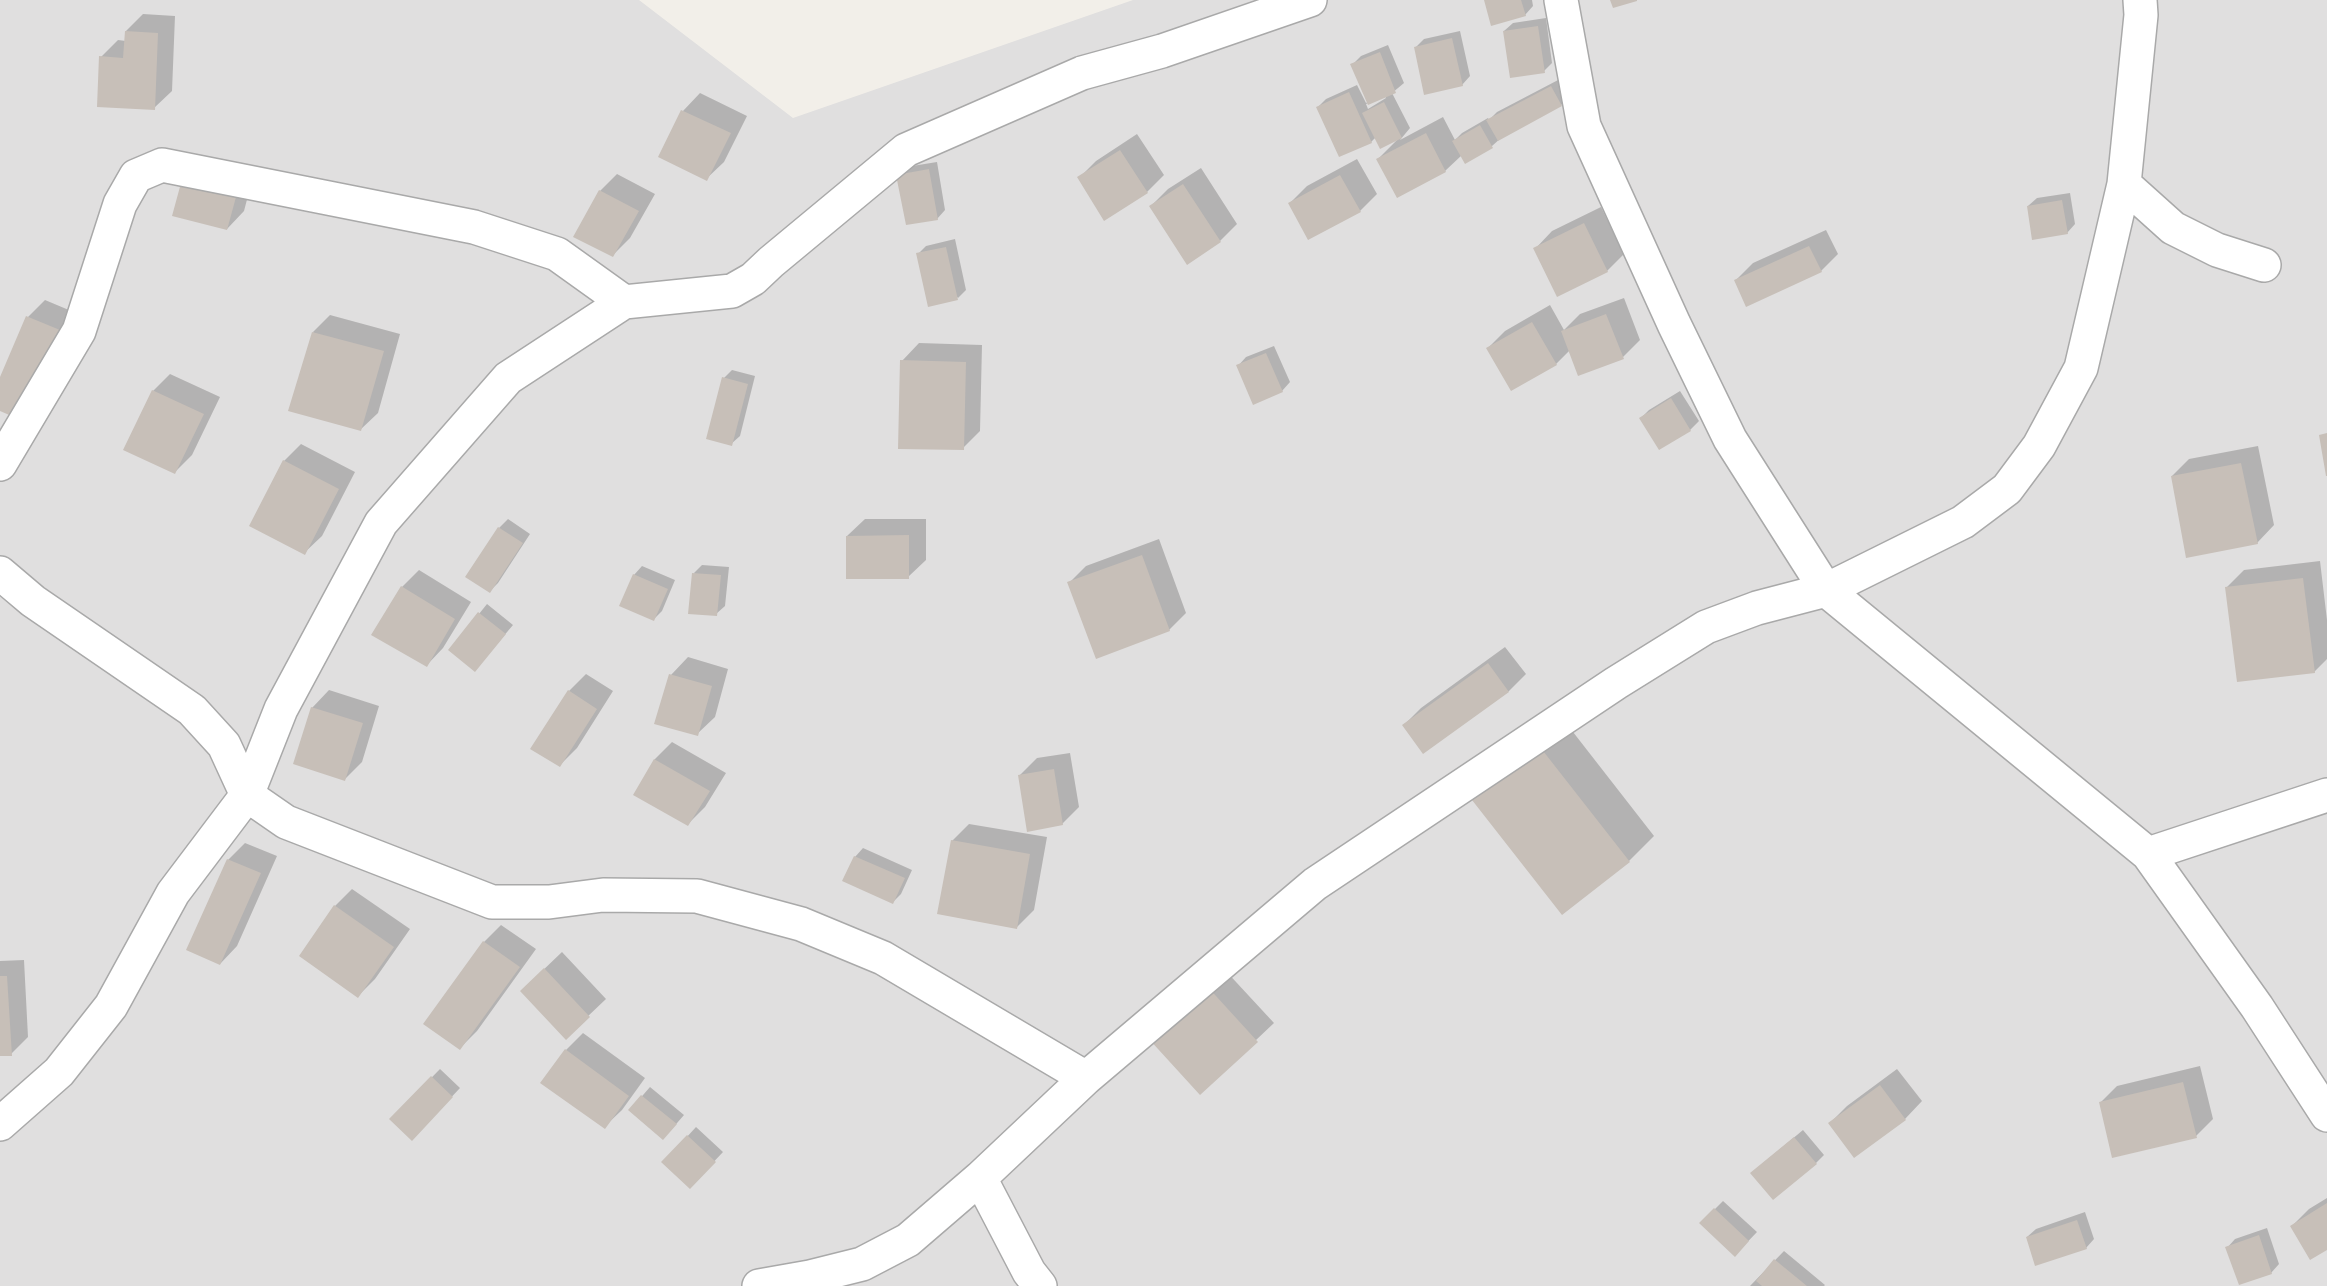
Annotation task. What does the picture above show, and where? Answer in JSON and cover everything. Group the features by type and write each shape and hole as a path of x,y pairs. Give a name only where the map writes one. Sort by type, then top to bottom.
{"street":[{"path":"0,1124 59,1072 111,1006 173,893 247,795 281,710 381,523 508,378 624,302 732,291 753,279 906,150 1082,73 1162,51 1310,0"},
{"path":"1561,0 1584,126 1674,324 1730,439 1826,590 2148,854 2257,1007 2327,1115"},
{"path":"759,1286 810,1277 862,1264 908,1240 980,1178 1086,1078 1315,884 1616,683 1706,627 1757,608 1826,590 1963,522 2007,489 2039,446 2081,368 2124,184 2141,15 2140,0"},
{"path":"0,464 79,331 120,204 136,176 162,165 474,227 557,254 624,302"},
{"path":"2124,184 2173,228 2217,250 2264,265"},
{"path":"0,573 33,601 192,710 224,745 247,795 286,822 492,902 549,902 603,895 697,896 801,924 884,958 1086,1078"},
{"path":"2148,854 2327,795"},
{"path":"980,1178 1029,1272 1040,1286"}],"shaded area":[{"path":"0,0 639,0 793,118 1133,0 2327,0 2327,1286 0,1286"}],"building":[{"path":"1484,0 1521,0 1526,16 1491,26"},
{"path":"1610,0 1637,0 1637,1 1613,8"},
{"path":"1538,26 1545,73 1510,78 1503,31"},
{"path":"125,31 158,33 155,110 97,107 99,56 123,58"},
{"path":"1452,38 1463,86 1424,95 1414,47"},
{"path":"1380,52 1396,93 1368,105 1350,64"},
{"path":"1551,86 1562,106 1498,141 1486,120"},
{"path":"1349,92 1372,143 1339,157 1316,107"},
{"path":"1384,102 1402,138 1380,149 1362,113"},
{"path":"681,110 731,133 707,181 658,157"},
{"path":"1480,125 1493,148 1465,164 1452,141"},
{"path":"1426,133 1446,172 1397,198 1376,159"},
{"path":"1120,150 1148,193 1104,221 1077,177"},
{"path":"929,169 938,220 906,225 896,175"},
{"path":"184,172 239,186 227,230 172,216"},
{"path":"1340,175 1361,212 1308,240 1288,203"},
{"path":"1183,184 1221,242 1187,265 1149,206"},
{"path":"599,190 639,211 613,257 573,237"},
{"path":"2062,200 2068,234 2032,240 2027,206"},
{"path":"1584,223 1608,272 1557,297 1533,248"},
{"path":"1809,246 1822,272 1746,307 1734,280"},
{"path":"946,247 958,300 928,307 916,253"},
{"path":"1606,314 1624,359 1578,376 1561,331"},
{"path":"26,316 60,330 21,420 0,411 0,377"},
{"path":"1532,322 1557,365 1511,391 1486,348"},
{"path":"312,332 384,351 361,431 288,411"},
{"path":"1266,353 1283,392 1253,405 1236,365"},
{"path":"900,360 966,362 964,450 898,449"},
{"path":"722,377 748,384 732,446 706,439"},
{"path":"152,390 204,414 175,474 123,450"},
{"path":"1671,398 1691,431 1659,450 1639,418"},
{"path":"2327,433 2327,476 2326,476 2319,435"},
{"path":"283,460 339,489 305,555 249,526"},
{"path":"2241,463 2258,544 2186,558 2171,476"},
{"path":"498,527 523,543 490,593 465,577"},
{"path":"909,535 909,579 846,579 846,536"},
{"path":"1142,555 1170,631 1096,659 1067,582"},
{"path":"692,573 721,575 717,616 688,614"},
{"path":"633,574 668,589 654,621 619,606"},
{"path":"2303,578 2315,673 2237,682 2225,587"},
{"path":"401,586 455,619 427,667 371,635"},
{"path":"478,612 506,634 475,672 448,650"},
{"path":"1488,663 1509,692 1423,754 1402,725"},
{"path":"669,674 712,686 698,736 654,724"},
{"path":"568,690 597,709 560,767 530,749"},
{"path":"311,707 363,723 345,781 293,764"},
{"path":"1540,747 1630,862 1562,915 1472,800"},
{"path":"654,759 710,791 688,826 633,795"},
{"path":"1054,769 1063,825 1027,832 1018,775"},
{"path":"951,840 1030,854 1017,929 937,914"},
{"path":"854,856 905,878 893,904 842,881"},
{"path":"227,859 261,873 220,965 186,950"},
{"path":"334,905 394,947 358,998 299,956"},
{"path":"483,941 520,967 460,1050 423,1024"},
{"path":"544,968 590,1017 566,1040 520,991"},
{"path":"0,976 7,976 12,1056 0,1056"},
{"path":"1206,985 1258,1042 1200,1095 1148,1038"},
{"path":"565,1049 629,1096 605,1129 540,1083"},
{"path":"431,1076 453,1097 412,1141 389,1119"},
{"path":"2183,1082 2197,1138 2112,1158 2099,1102"},
{"path":"1880,1085 1906,1120 1854,1158 1828,1123"},
{"path":"641,1095 677,1124 663,1140 628,1110"},
{"path":"687,1135 716,1162 690,1189 661,1162"},
{"path":"1794,1137 1817,1164 1773,1200 1750,1173"},
{"path":"2327,1203 2327,1250 2310,1260 2290,1226"},
{"path":"1714,1208 1749,1241 1735,1257 1699,1223"},
{"path":"2077,1220 2087,1249 2035,1266 2026,1237"},
{"path":"2259,1235 2272,1274 2239,1285 2225,1247"},
{"path":"1774,1259 1807,1286 1762,1286 1756,1281"}]}
